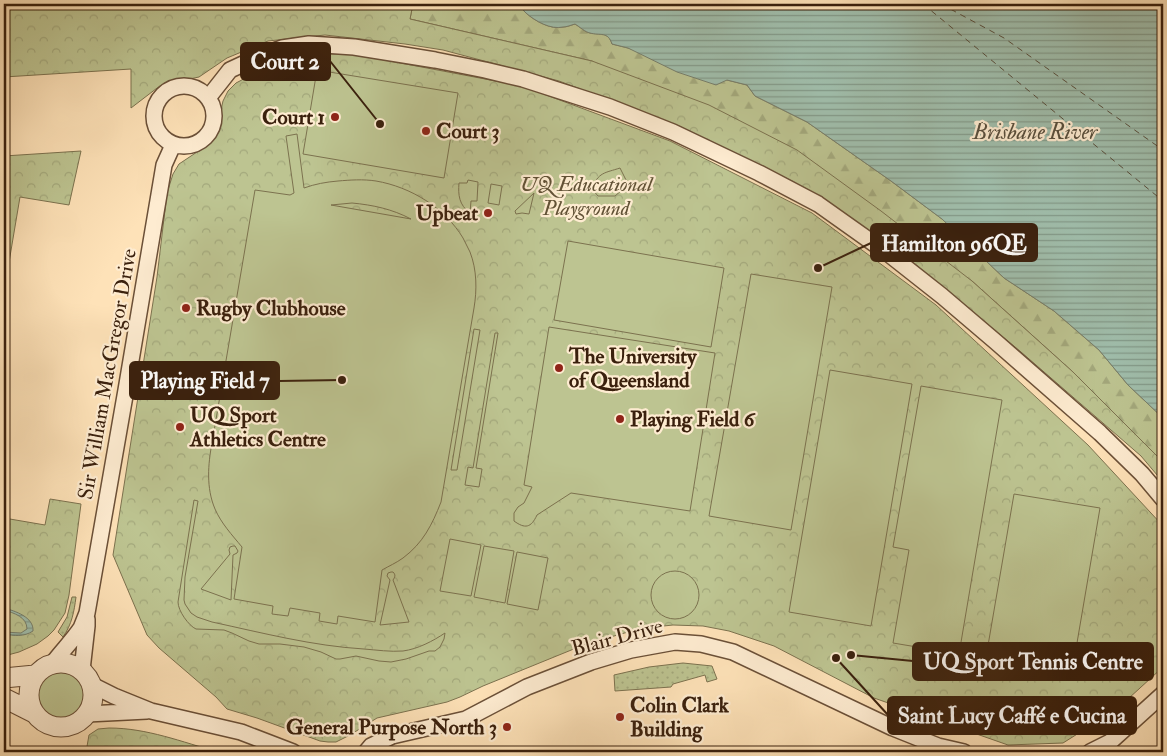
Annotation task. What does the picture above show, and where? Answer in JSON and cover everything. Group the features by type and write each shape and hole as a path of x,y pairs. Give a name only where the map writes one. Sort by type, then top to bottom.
{"street":[{"path":"208,98 230,70 282,48 309,44 354,47 445,62 523,79 610,107 673,132 759,172 818,204 890,255 942,296 1100,433 1142,474 1163,499"},
{"path":"186,86 194,88 208,98 213,107 214,116 210,132 203,140 185,147 173,145 164,140 158,132 153,115 155,105 166,91 175,87 186,86"},
{"name":"Sir William MacGregor Drive","path":"53,663 77,634 87,613 164,166 173,145"},
{"name":"Sir William MacGregor Drive","path":"87,613 87,677"},
{"name":"Blair Drive","path":"366,752 371,746 392,736 466,719 527,687 591,662 631,650 675,642 701,644 733,652 893,728 938,746 964,752"},
{"path":"87,677 94,695 88,714 80,721 70,726 48,725 34,713 30,706 28,695 35,675 43,667 63,662 74,665 87,677 114,696 151,711 240,732 293,752"},
{"path":"4,678 35,675"},
{"path":"1090,752 1110,742 1163,694"},
{"path":"4,698 34,713"},
{"path":"88,714 151,711"}],"green space":[{"path":"4,4 413,4 410,19 592,61 709,105 797,150 881,211 972,281 1073,372 1163,462 1163,482 1141,456 1021,352 909,259 794,182 679,126 559,81 443,50 325,35 268,41 227,58 199,77 161,85 131,108 131,69 4,77"},
{"path":"413,4 499,4 506,7 518,5 534,19 548,26 558,28 575,24 584,31 606,35 612,44 747,85 755,96 807,122 942,219 1004,278 1054,311 1099,350 1128,385 1163,418 1163,462 1073,372 972,281 592,61 410,19"},
{"name":"The University of Queensland","path":"284,54 353,54 522,86 670,141 812,213 936,305 1088,445 1163,526 1163,667 1117,709 1063,743 1008,745 874,698 774,646 729,631 703,626 673,625 654,627 586,644 447,702 377,718 336,742 320,741 227,709 147,635 113,555 157,277 167,193 173,174 179,164 209,144 216,131 223,101 228,91 236,83"},
{"path":"317,70 458,93 444,178 303,154"},
{"path":"297,134 304,188 329,182 366,180 402,188 426,200 447,217 463,238 474,266 476,280 475,301 441,502 430,526 416,546 403,558 382,570 375,622 338,616 337,624 319,621 320,613 290,608 288,616 272,614 273,606 234,599 242,547 220,519 210,493 209,468 211,451 255,190 290,195 294,193 286,136","holes":["352,203 390,210 411,219 331,205"]},
{"path":"81,151 69,205 20,197 4,292 4,156"},
{"path":"620,168 626,180 626,189 615,196 598,196 592,189 597,179 606,172"},
{"path":"468,180 478,182 477,201 471,201 470,213 461,203 459,192 459,183 467,183"},
{"path":"491,184 502,186 499,205 488,203"},
{"path":"534,193 529,214 516,214 515,211"},
{"path":"568,241 724,268 711,347 554,320"},
{"path":"751,274 832,287 791,530 709,516"},
{"name":"Playing Field 6","path":"549,327 715,353 690,511 571,493 537,515 530,525 521,525 514,521 514,513 524,503 532,487 524,485"},
{"path":"474,329 480,330 457,470 451,470"},
{"path":"495,333 498,333 476,468 482,469 479,487 465,485 468,467 473,468"},
{"path":"830,370 912,384 871,626 789,612"},
{"path":"921,386 1002,400 959,654 893,643 909,550 893,547"},
{"path":"1014,494 1100,508 1071,678 985,663"},
{"path":"50,499 81,504 65,613 54,630 37,644 4,656 4,518 45,525"},
{"path":"194,500 198,501 185,577 184,600 191,613 197,617 269,635 307,642 388,651 403,651 414,648 430,642 445,633 440,647 435,651 391,662 356,656 336,659 304,647 259,644 224,630 196,629 187,622 178,606"},
{"path":"450,539 481,545 471,596 440,591"},
{"path":"233,546 238,551 233,555 231,600 201,589 230,554 230,547"},
{"path":"484,546 514,551 505,603 474,597"},
{"path":"517,552 548,558 538,610 507,604"},
{"path":"670,571 680,571 689,575 695,581 698,586 698,604 689,615 680,619 670,619 661,615 655,609 651,600 651,590 655,581 661,575"},
{"path":"391,572 395,574 393,580 409,622 380,625 390,580 387,576"},
{"path":"72,597 76,597 71,623 63,637 58,632 67,617"},
{"path":"683,663 712,666 717,679 707,682 705,675 673,684 671,687 615,691 614,675 649,667"},
{"path":"61,671 70,673 78,678 83,686 85,695 83,704 78,712 70,717 61,719 52,717 44,712 39,704 37,695 39,686 44,678 52,673"},
{"path":"109,728 151,733 218,752 86,752 89,735 98,729"}],"water":[{"name":"Brisbane River","path":"499,4 1163,4 1163,418 1128,385 1099,350 1054,311 1004,278 942,219 807,122 755,96 747,85 727,80 716,85 677,72 628,48 612,44 608,37 584,31 575,24 558,28 548,26 538,22 519,6 504,7"},
{"path":"4,608 27,618 33,631 19,636 4,634 4,632 21,633 27,629 25,621 16,614 4,610"}],"ferry route":[{"path":"923,4 1163,201"},
{"path":"941,4 1004,38 1163,150"}],"place":[{"name":"Court 1","path":"335,117"},
{"name":"Court 2","path":"380,124"},
{"name":"Court 3","path":"426,131"},
{"name":"Upbeat","path":"488,213"},
{"name":"Hamilton 96QE","path":"818,268"},
{"name":"Rugby Clubhouse","path":"186,308"},
{"name":"The University of Queensland","path":"559,368"},
{"name":"Playing Field 7","path":"342,380"},
{"name":"Playing Field 6","path":"620,419"},
{"name":"UQ Sport Athletics Centre","path":"180,427"},
{"name":"UQ Sport Tennis Centre","path":"851,655"},
{"name":"Saint Lucy Caffé e Cucina","path":"836,658"},
{"name":"Colin Clark Building","path":"620,717"},
{"name":"General Purpose North 3","path":"507,727"}],"park label":[{"name":"UQ Educational Playground","path":"586,196"}]}
